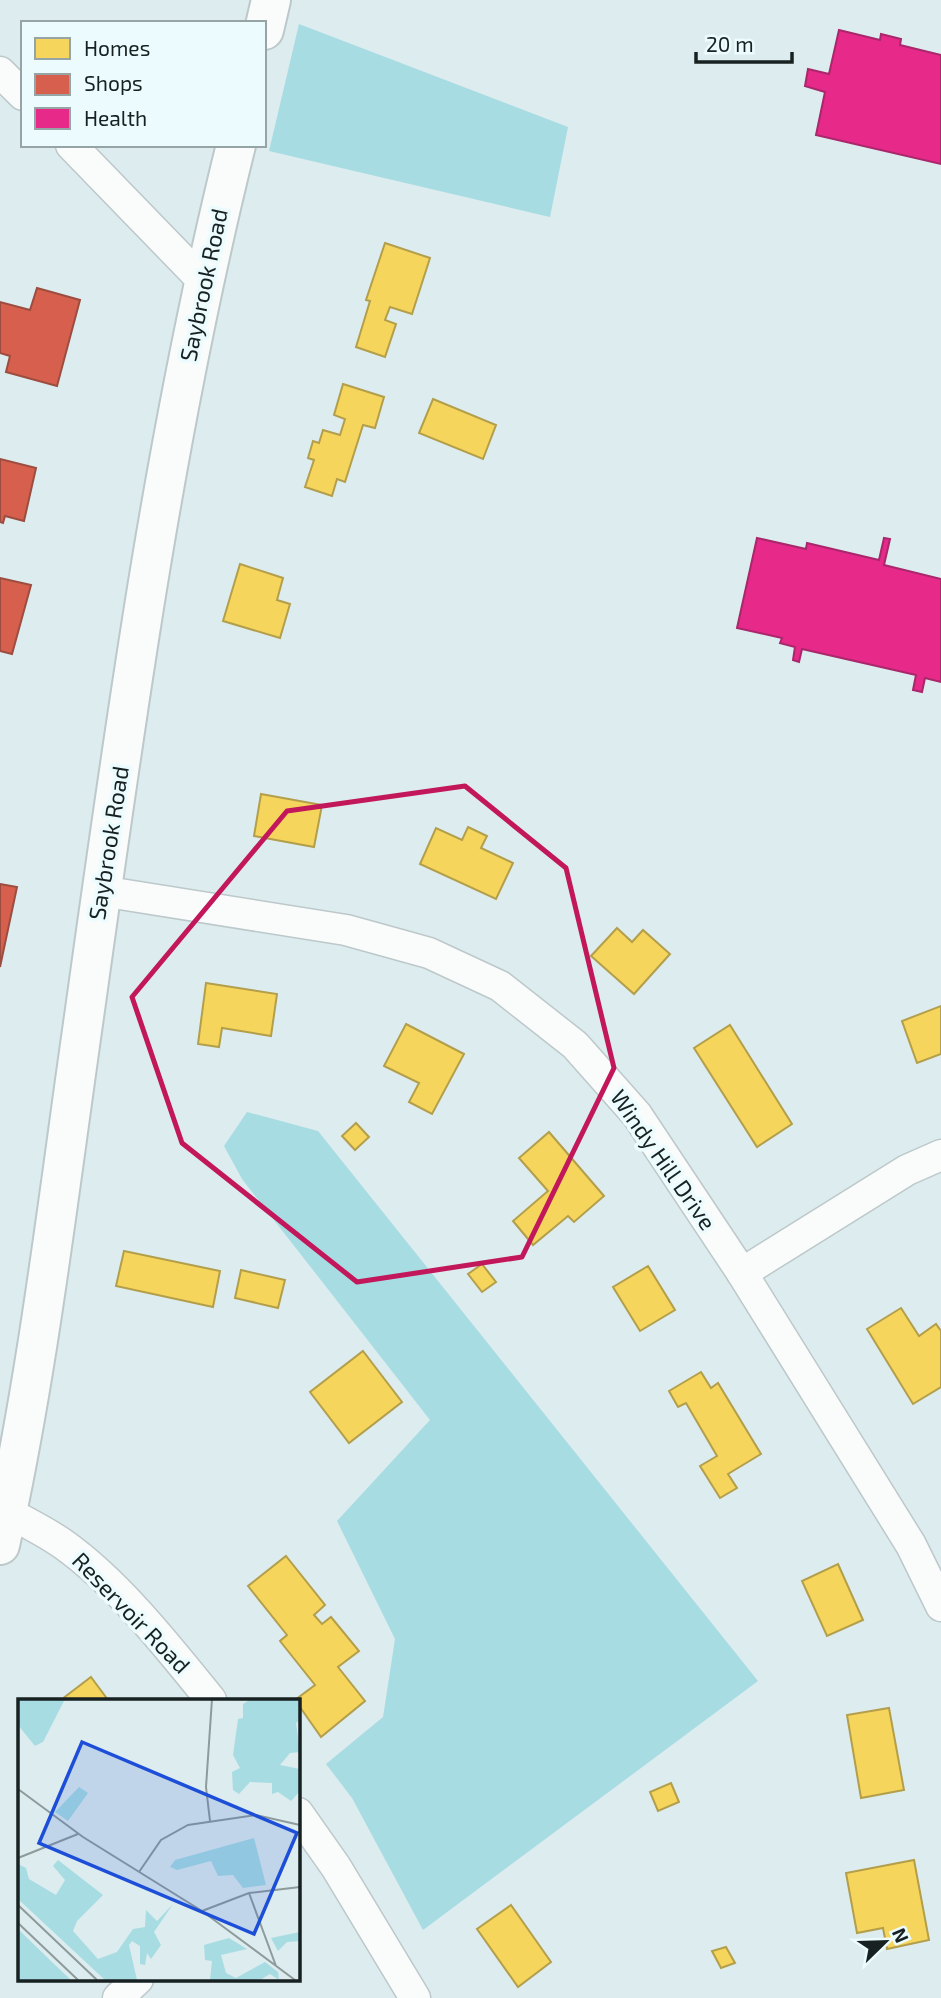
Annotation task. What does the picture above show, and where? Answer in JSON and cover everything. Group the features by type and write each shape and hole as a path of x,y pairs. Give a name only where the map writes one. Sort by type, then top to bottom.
{"main road":[{"path":"266,21 271,0"},
{"name":"Saybrook Road","path":"4,1528 56,1222 101,891 164,488 202,280 235,147"}],"street":[{"path":"0,72 21,94"},
{"path":"73,147 202,280"},
{"name":"Windy Hill Drive","path":"101,891 346,930 429,953 500,986 575,1045 637,1115 742,1273 911,1545 941,1606"},
{"path":"742,1273 907,1170 941,1155"},
{"name":"Reservoir Road","path":"4,1528 62,1544 85,1561 141,1619 210,1699"},
{"path":"300,1821 336,1867 415,1998"},
{"path":"118,1998 137,1980"}],"highlighted area":[{"path":"465,786 566,868 614,1068 522,1257 357,1282 182,1143 132,997 287,811"}],"shaded area":[{"path":"299,24 568,127 550,217 269,151"},
{"path":"247,1112 318,1131 758,1681 423,1930 352,1798 326,1764 383,1717 395,1639 337,1521 430,1420 242,1179 224,1146"}],"building: Homes":[{"path":"385,243 430,258 412,314 390,307 385,320 396,324 385,357 356,347 370,301 366,300"},
{"path":"343,384 384,397 375,428 363,425 345,482 337,479 332,496 305,487 314,460 308,458 313,441 319,443 323,430 340,435 345,419 334,415"},
{"path":"433,399 496,425 483,459 419,433"},
{"path":"240,564 283,578 277,600 290,604 280,638 223,621"},
{"path":"261,794 322,805 314,847 254,836"},
{"path":"468,827 487,836 481,848 513,863 496,899 420,864 436,828 462,840"},
{"path":"617,928 632,942 643,930 670,954 634,994 591,956"},
{"path":"206,983 277,994 271,1036 222,1028 219,1047 198,1044"},
{"path":"941,1006 941,1054 917,1063 902,1021"},
{"path":"406,1024 464,1054 432,1114 409,1102 419,1083 384,1066"},
{"path":"730,1025 792,1124 757,1147 694,1048"},
{"path":"356,1123 369,1137 355,1150 342,1136"},
{"path":"549,1132 604,1196 574,1222 568,1216 533,1245 513,1221 548,1191 519,1158"},
{"path":"124,1251 220,1271 213,1307 116,1286"},
{"path":"482,1264 496,1282 482,1292 468,1274"},
{"path":"648,1266 675,1310 640,1331 613,1287"},
{"path":"241,1270 285,1280 278,1308 235,1298"},
{"path":"901,1308 919,1336 936,1324 941,1331 941,1387 913,1404 867,1329"},
{"path":"363,1351 402,1402 349,1443 310,1392"},
{"path":"701,1372 711,1388 718,1383 761,1454 728,1474 737,1488 720,1498 700,1466 717,1456 686,1403 678,1407 669,1391"},
{"path":"286,1556 325,1605 314,1615 322,1624 331,1617 359,1651 338,1667 365,1701 321,1737 299,1706 299,1699 296,1699 315,1685 280,1641 287,1635 248,1586"},
{"path":"838,1564 863,1620 827,1636 802,1581"},
{"path":"91,1677 107,1699 62,1699"},
{"path":"889,1708 904,1790 861,1798 847,1715"},
{"path":"671,1783 679,1802 658,1811 650,1792"},
{"path":"914,1860 929,1940 887,1949 883,1928 857,1933 846,1873"},
{"path":"511,1905 551,1962 518,1987 477,1929"},
{"path":"726,1947 735,1963 721,1968 712,1951"}],"building: Shops":[{"path":"37,288 80,300 57,386 6,372 10,356 0,353 0,302 30,310"},
{"path":"0,459 36,468 24,521 5,516 3,523 0,522"},
{"path":"0,578 31,585 12,654 0,651"},
{"path":"0,884 17,887 0,967"}],"building: Health":[{"path":"839,30 880,40 881,34 901,39 900,45 941,55 941,164 816,135 825,92 805,86 808,69 829,74"},
{"path":"757,538 806,549 807,543 879,560 884,538 890,539 884,565 941,579 941,682 925,678 922,692 913,690 916,675 802,649 799,662 793,660 795,647 780,643 782,638 737,628"}]}
